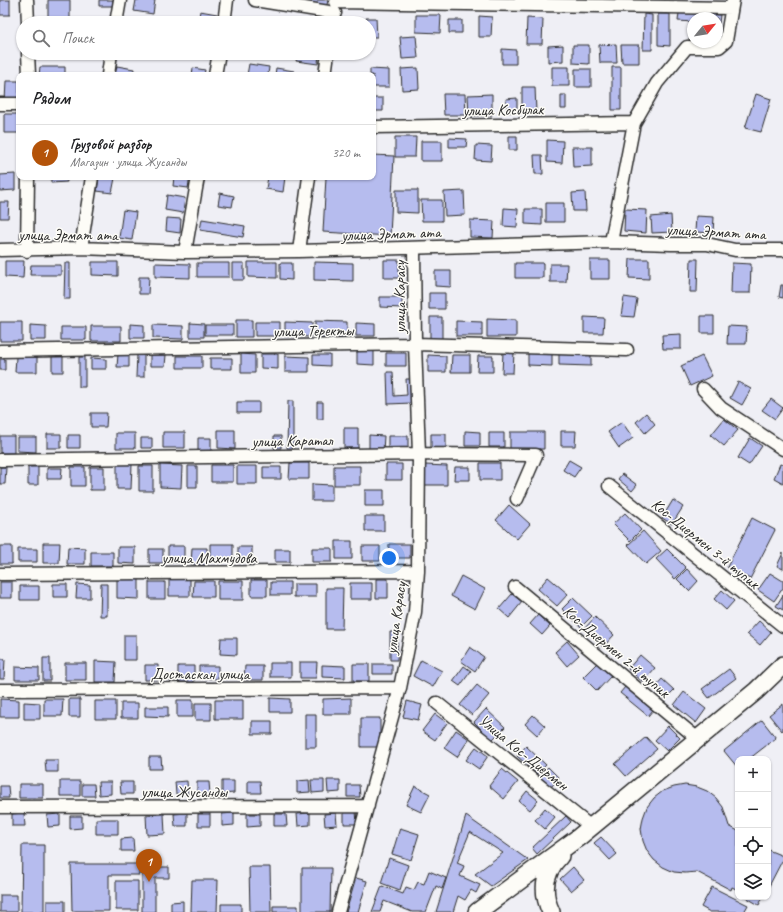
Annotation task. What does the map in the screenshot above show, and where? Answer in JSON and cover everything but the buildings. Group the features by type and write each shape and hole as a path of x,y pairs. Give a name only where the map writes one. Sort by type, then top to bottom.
{"highway":[{"path":"477,912 585,832 756,692 783,665"},
{"path":"756,692 783,675"},
{"path":"551,912 545,894 546,877 553,863 585,832"}],"street":[{"path":"27,0 28,16"},
{"path":"117,16 120,0"},
{"path":"225,16 228,0"},
{"path":"255,0 335,9 732,4 726,41 718,47 687,47 657,83 634,123 610,242"},
{"path":"28,60 29,72"},
{"path":"108,72 110,60"},
{"path":"216,72 218,60"},
{"path":"325,72 327,60"},
{"path":"0,104 16,104"},
{"name":"улица Косбулак","path":"376,127 634,123"},
{"path":"27,251 28,180"},
{"path":"81,248 92,180"},
{"path":"186,252 198,180"},
{"path":"299,251 309,180"},
{"name":"улица Эрмат ата","path":"0,250 27,251 81,248 186,252 299,251 610,242 706,244 735,250 783,250"},
{"name":"улица Карасу","path":"338,912 400,688 415,612 418,571 419,454 415,344 414,248"},
{"name":"улица Теректы","path":"0,351 415,344 627,350"},
{"path":"703,389 721,408 783,449"},
{"name":"улица Каратал","path":"0,460 419,454 536,455 517,499"},
{"name":"Кос-Диермен 3-й тупик","path":"609,486 783,626"},
{"name":"улица Махмудова","path":"0,574 418,571"},
{"name":"Кос-Диермен 2-й тупик","path":"515,587 698,739"},
{"name":"Достаскан улица","path":"0,690 400,688"},
{"name":"Улица Кос-Диермен","path":"437,703 585,832"},
{"name":"улица Жусанды","path":"0,807 368,806"}],"place":[{"name":"Грузовой разбор","path":"149,882"}]}
